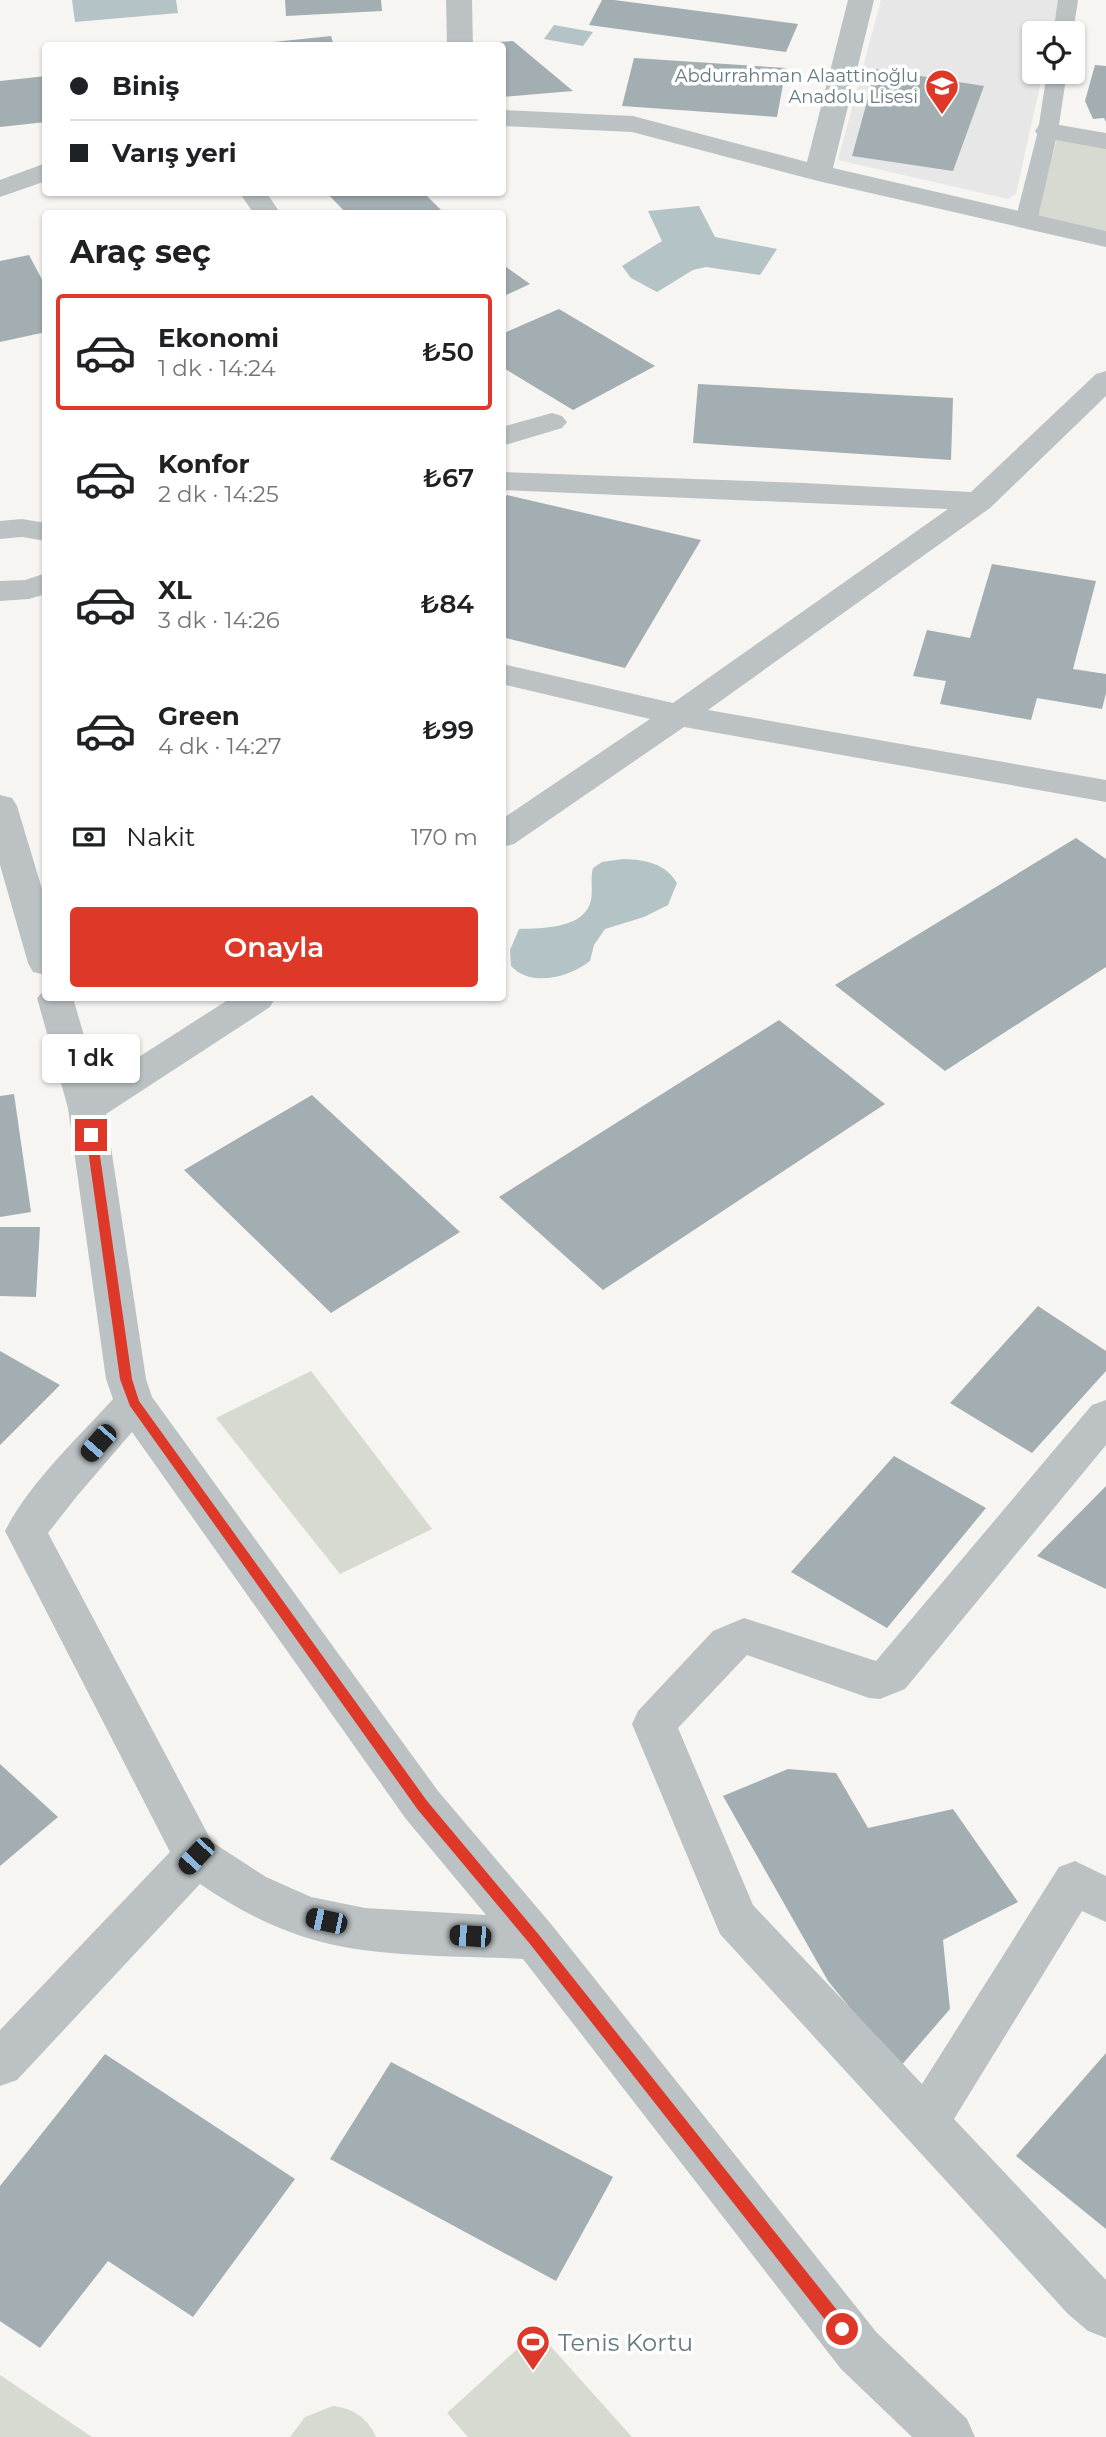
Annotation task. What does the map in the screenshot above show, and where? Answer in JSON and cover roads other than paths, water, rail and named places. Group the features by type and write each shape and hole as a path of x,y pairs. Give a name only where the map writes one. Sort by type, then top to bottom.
{"street":[{"path":"459,0 460,42"},
{"path":"818,173 861,0"},
{"path":"506,118 633,124 818,173 1106,239"},
{"path":"1048,131 1106,141"},
{"path":"0,189 42,173"},
{"path":"506,832 678,715 978,502 1106,380"},
{"path":"506,436 552,422"},
{"path":"506,481 804,492 978,502"},
{"path":"0,530 22,528 42,532"},
{"path":"0,591 29,589 42,584"},
{"path":"506,675 678,715 1106,792"},
{"path":"0,806 42,949"},
{"path":"56,1001 87,1108 126,1379 134,1403 422,1805 535,1939 859,2351 949,2437"},
{"path":"87,1108 252,1001"},
{"path":"134,1403 62,1484 13,1526 196,1856 250,1892 306,1917 365,1929 535,1939"},
{"path":"1106,1416 890,1676 880,1680 869,1679 744,1636 728,1644 654,1724 736,1919 1086,2296 1106,2313"},
{"path":"0,2064 196,1856"},
{"path":"926,2121 1075,1882 1106,1901"}],"lane":[{"path":"1065,21 1068,0"},
{"path":"1026,222 1048,131 1055,84"}],"place":[{"name":"Abdurrahman Alaattinoğlu Anadolu Lisesi","path":"942,116"},
{"name":"Tenis Kortu","path":"533,2372"}]}
